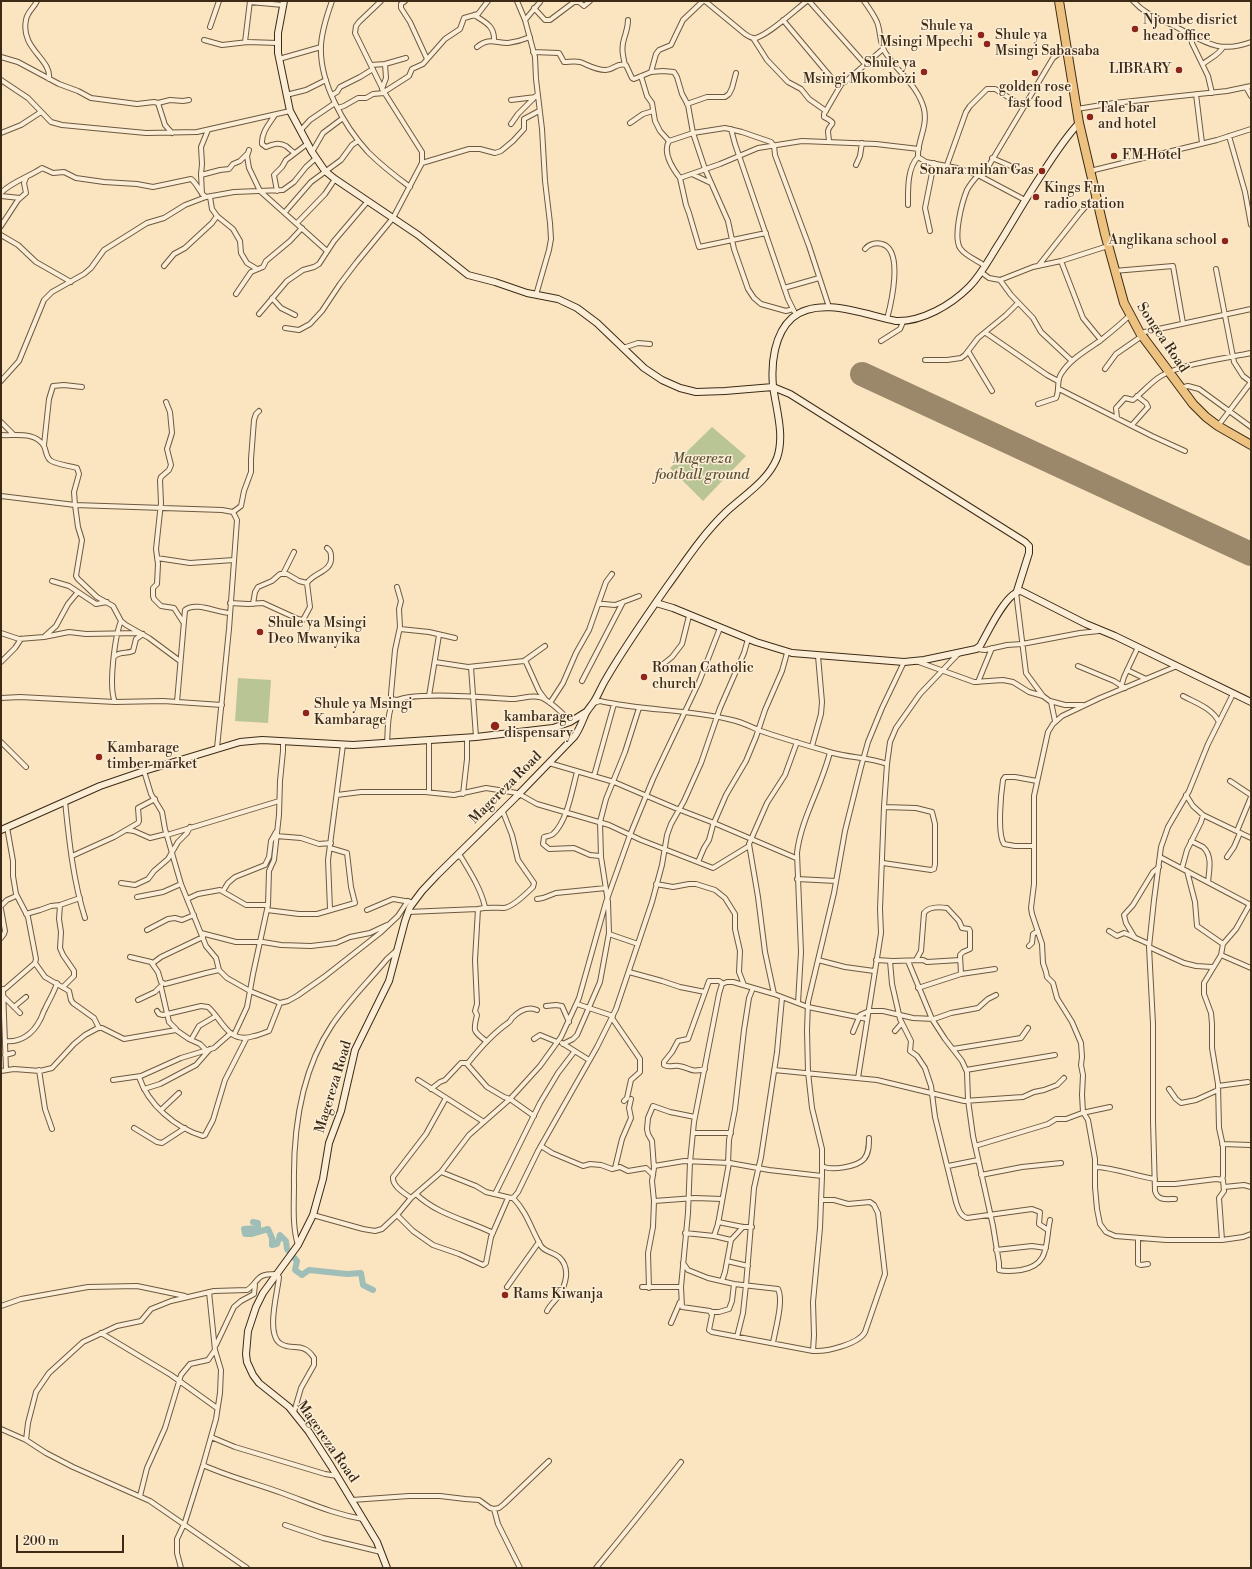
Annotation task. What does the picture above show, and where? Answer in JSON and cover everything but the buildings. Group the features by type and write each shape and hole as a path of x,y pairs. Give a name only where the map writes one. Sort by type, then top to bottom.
{"highway":[{"name":"Songea Road","path":"1059,1 1077,109 1090,171 1114,270 1124,303 1141,334 1180,388 1206,417 1218,426 1251,445"}],"street":[{"path":"37,1 26,18 26,30 30,46 48,66 49,79"},
{"path":"210,27 219,1"},
{"path":"245,42 250,1 283,3 278,43 278,60 290,112 316,158 326,171 335,179 418,235 468,275 536,295 558,299 577,308 597,323 653,375 680,388 691,391 709,392 773,387 783,390 822,413 1025,542 1029,546 1029,553 1017,592 1023,662 1027,675 1043,696 1050,701 1065,705 1087,704"},
{"path":"332,1 324,28 321,47 326,80 335,103 358,140 379,163 410,187"},
{"path":"286,328 300,330 310,324 322,312 356,263 393,218 422,163 422,152 383,91 356,36 355,29 359,22 382,1"},
{"path":"405,1 401,4 401,8 410,22 427,59"},
{"path":"338,108 358,98 366,98 383,91 403,80 410,75 412,69 420,66 445,39 460,29 464,18 480,13 488,1"},
{"path":"517,1 525,20 533,52 536,96 539,111 551,239 543,274 536,295"},
{"path":"534,8 545,20 550,20 574,2 579,2 584,6 590,1"},
{"path":"651,72 654,60 659,50 671,45 683,20 704,1 735,26 753,38 767,60 783,78 791,85 801,89 809,99 826,111"},
{"path":"753,38 762,35 807,1 865,64"},
{"path":"864,1 877,22 883,49 920,98 925,117 924,130 918,157 912,164 908,205"},
{"path":"1133,1 1150,16 1178,28 1205,43 1223,47 1237,46 1251,42"},
{"path":"525,20 540,2"},
{"path":"474,15 490,26 494,33 494,41"},
{"path":"628,20 628,30 624,38 622,52 625,65 632,78 635,79 651,72 674,72 687,104 692,134 705,170 728,221 732,240 746,285 754,298 761,304 777,309 795,312 829,307 903,322 928,314 947,304 968,288 981,272 1062,143 1080,123"},
{"path":"783,20 833,81 842,83"},
{"path":"1191,36 1192,42 1208,76 1212,93"},
{"path":"477,47 484,42 494,41 510,43 530,37"},
{"path":"204,40 222,45 245,42 278,43"},
{"path":"278,60 321,47"},
{"path":"1203,64 1209,58 1221,52 1223,47"},
{"path":"829,142 828,132 833,123 824,117 842,83 849,79 883,49"},
{"path":"985,266 963,252 959,246 957,238 958,228 964,197 968,189 980,176 992,158 1053,58 1061,52 1067,51"},
{"path":"533,52 559,53 564,62 580,62 606,71 615,66 625,65"},
{"path":"1,57 18,62 49,79 98,100 123,101 137,104 158,103 170,100 183,102 189,100"},
{"path":"332,95 337,92 340,87 360,77 372,67 406,58"},
{"path":"383,91 386,78 386,64"},
{"path":"687,104 707,97 725,97 729,94 732,88 736,73"},
{"path":"641,76 660,131 668,141 667,147 670,162 680,178 686,205 690,213 699,247 766,233"},
{"path":"1,80 28,98 52,122 62,125 128,132 173,133 208,130 290,112"},
{"path":"286,95 306,90 326,80"},
{"path":"1077,109 1114,102 1212,93 1251,86"},
{"path":"1246,87 1251,96"},
{"path":"947,165 966,112 987,89 995,89 1024,107"},
{"path":"1196,94 1202,143"},
{"path":"511,100 536,96"},
{"path":"511,124 518,114 536,96"},
{"path":"158,103 165,125 173,133"},
{"path":"300,131 310,120 335,103"},
{"path":"422,163 469,149 480,149 495,153 500,151 524,129 524,119 539,111"},
{"path":"630,123 643,114 653,111"},
{"path":"1,133 20,125 41,112"},
{"path":"275,115 262,137 262,144 266,146 274,143 281,144 287,146 295,153"},
{"path":"312,152 323,133 343,118"},
{"path":"668,141 719,128 731,129 769,141 774,146 775,155 829,307"},
{"path":"731,129 784,288 795,312"},
{"path":"1090,171 1229,136 1251,129"},
{"path":"206,197 201,175 201,147 208,130"},
{"path":"1229,136 1245,192 1251,225"},
{"path":"285,212 311,182 341,160 352,145 358,140"},
{"path":"680,178 705,170 758,148 809,141 862,143 919,149"},
{"path":"856,165 860,156 862,143"},
{"path":"277,191 274,175 280,170 286,160 307,144"},
{"path":"193,181 201,175 229,169 233,164 243,159 248,151 249,168 260,190 328,251"},
{"path":"918,157 926,162 947,165 980,176 1025,200"},
{"path":"1,381 19,362 44,300 52,292 71,282 91,268 104,250 147,223 164,218 185,205 206,197 227,193 260,190 283,190 294,182 306,167 316,158"},
{"path":"992,158 1013,167"},
{"path":"930,231 925,208 934,163"},
{"path":"1,193 9,186 42,168 53,173 64,172 76,178 153,187 188,180 193,181 206,197 217,216 234,231 240,241 241,253 247,263 258,269"},
{"path":"692,174 711,183"},
{"path":"1,226 20,198 27,192 24,183 26,177"},
{"path":"297,223 328,190 335,179"},
{"path":"1245,192 1251,191"},
{"path":"1,196 20,198"},
{"path":"1039,265 1086,205 1096,198"},
{"path":"259,314 284,284 301,271 319,264 339,235 368,201"},
{"path":"164,266 174,254 185,248 212,223 217,216"},
{"path":"236,294 251,272 264,266 266,261 290,241 302,228"},
{"path":"1,235 18,245 36,262 71,282"},
{"path":"865,249 871,244 883,244 887,247 893,260 895,274 887,319"},
{"path":"981,272 989,278 1000,280 1039,265 1061,261 1108,246"},
{"path":"1061,261 1082,318 1101,340"},
{"path":"1114,270 1173,266 1183,324"},
{"path":"1216,269 1233,356 1238,369 1251,382 1218,426"},
{"path":"784,288 819,278"},
{"path":"1000,280 1018,303 1033,318 1041,332 1072,361"},
{"path":"272,298 281,308 295,315"},
{"path":"925,360 956,359 965,355 975,341 1010,312 1018,303"},
{"path":"1105,369 1116,354 1141,334 1251,310"},
{"name":"Magereza Road","path":"387,1568 381,1552 364,1520 309,1432 294,1412 256,1379 250,1369 246,1354 249,1325 259,1301 276,1274 298,1245 313,1216 323,1179 329,1143 341,1111 355,1050 389,982 411,902 549,764 578,732 586,712 594,703 614,667 690,552 726,512 761,480 773,464 778,450 780,430 773,387 773,367 777,343 785,324 795,312"},
{"path":"1057,396 1058,381 1065,368 1130,315"},
{"path":"881,341 900,329 903,322"},
{"path":"986,333 1058,381"},
{"path":"623,348 638,343 650,344"},
{"path":"968,351 992,391"},
{"path":"1117,418 1116,410 1126,398 1133,400 1158,378 1168,372 1251,352"},
{"path":"44,446 49,399 53,386 82,386"},
{"path":"1180,388 1188,386 1199,389 1251,427"},
{"path":"1058,389 1185,451"},
{"path":"1038,404 1053,400 1057,396 1067,393"},
{"path":"1132,425 1148,407 1146,403 1137,396"},
{"path":"166,402 170,412 172,433 167,449 170,468 160,480 160,507 156,549 156,584 153,590 154,599 162,606 174,608 183,622"},
{"path":"233,512 240,506 251,472 250,459 254,416 259,411"},
{"path":"1,422 13,434"},
{"path":"1,435 13,434 34,437 44,446 48,458 52,461 78,470 79,474 74,492 78,527 82,540 76,576 94,594 113,606 121,621 180,661"},
{"path":"1,496 75,504 222,510 233,512"},
{"path":"217,748 222,705 237,520 233,512"},
{"path":"230,603 265,603 302,620 306,616 310,607 307,583 310,579 329,566 331,555 327,548"},
{"path":"284,574 294,552"},
{"path":"157,558 190,563 234,560"},
{"path":"253,604 255,592 258,587 272,581 278,575 287,574 295,579 307,583"},
{"path":"548,702 563,683 576,653 589,630 606,582 612,574"},
{"path":"52,581 69,586 96,604 107,602"},
{"path":"397,587 401,601 399,609 400,629 395,650 391,698 397,700 429,696 514,699 538,697 548,702"},
{"path":"43,637 56,626 68,604 78,592"},
{"path":"976,649 980,646 1000,610 1017,592 1025,592 1251,702"},
{"path":"599,604 612,605 639,596"},
{"path":"582,681 623,602"},
{"path":"656,603 673,608 720,628 787,653 904,662 976,649 982,650 1007,645 1022,644 1101,630"},
{"path":"177,702 185,610 188,608 209,608 230,613"},
{"path":"658,670 672,657 682,644 690,616"},
{"path":"115,702 112,695 112,685 117,633 121,621"},
{"path":"313,1216 363,1230 381,1230 397,1215 411,1198 441,1172 470,1135 510,1099 540,1066 558,1041 577,1004 608,898 630,835 699,682 720,628"},
{"path":"400,629 425,631 454,638"},
{"path":"1,633 21,639 69,632 86,634 142,634"},
{"path":"115,656 118,653 128,653 133,651 136,639 142,634"},
{"path":"429,696 440,635"},
{"path":"1,662 16,648 21,639"},
{"path":"397,1215 412,1231 433,1245 459,1254 482,1265 486,1263 493,1233 510,1198 518,1192 541,1146 613,1017 638,944 656,884 671,824 696,776 725,695 744,653 748,639"},
{"path":"435,662 471,667 525,660 545,646"},
{"path":"1122,687 1127,670 1138,647"},
{"path":"978,682 992,648"},
{"path":"698,862 709,840 714,823 726,795 746,761 759,730 764,710 782,671 787,653"},
{"path":"858,1078 881,933 880,909 884,807 890,742 896,728 920,694 959,653"},
{"path":"812,746 822,702 818,656"},
{"path":"525,660 539,691 548,702 570,722"},
{"path":"915,661 943,670 969,681 1011,681 1029,692 1043,696"},
{"path":"813,1351 813,1302 820,1228 822,1149 812,1108 808,1072 808,1007 836,881 845,831 868,742 904,662"},
{"path":"1078,666 1122,687"},
{"path":"1177,666 1146,680 1122,687 1087,704 1055,721 1048,732 1034,800 1034,888 1031,912 1042,944 1043,963 1047,977 1053,984 1057,998 1072,1022 1081,1043 1082,1057 1080,1065 1083,1074 1081,1093 1084,1112 1090,1127 1096,1167 1094,1187 1096,1204 1102,1227 1106,1232 1115,1236 1138,1239 1222,1240 1243,1237 1251,1234"},
{"path":"471,667 476,737"},
{"path":"1127,670 1146,680"},
{"path":"1175,1199 1158,1197 1156,1194 1155,1182 1153,1121 1153,1024 1149,945 1154,900 1165,834 1186,795 1233,694"},
{"path":"1183,696 1210,710 1219,722"},
{"path":"1,698 20,697 115,702 177,702 222,705"},
{"path":"386,743 390,709 397,700"},
{"path":"594,703 600,701 639,708 733,720 759,730 830,752 887,764"},
{"path":"1050,701 1053,705 1055,721"},
{"path":"594,776 614,704"},
{"path":"563,1044 575,1038 590,1008 600,982 608,934 609,912 608,898 600,856 600,822 606,799 614,782 639,708"},
{"path":"6,1070 2,989 13,983 35,963 36,952 32,941 30,921 16,896 13,876 13,861 4,829 100,786 217,748 254,740 343,745 467,738 538,731 553,728 570,722 586,712"},
{"path":"463,794 467,759 467,738"},
{"path":"429,792 430,740"},
{"path":"113,1080 139,1077 181,1058 218,1046 232,1034 247,1007 268,905 269,871 274,860 280,801 283,741"},
{"path":"1,742 26,767"},
{"path":"774,994 765,952 758,897 749,846 750,839 768,803 785,775 797,742"},
{"path":"330,909 328,868 343,745"},
{"path":"798,1003 801,952 796,858 799,838 826,768 830,752"},
{"path":"549,764 614,782 796,858"},
{"path":"144,771 151,794 162,812 171,854 181,884 206,946 216,958 219,970 227,978 250,991 280,1003 288,1001 324,977 389,925 411,902"},
{"path":"577,772 566,812 559,827 553,834 544,837 543,845 549,849 569,847 590,855 600,856"},
{"path":"1034,846 1007,846 1002,841 1000,798 1003,780 1005,777 1016,777 1037,781"},
{"path":"1227,857 1234,847 1251,796 1230,781"},
{"path":"337,795 361,792 429,792 454,795 486,788 514,792 517,793 516,797 521,795 534,803 600,822 665,850 715,868 724,860 749,846"},
{"path":"1186,795 1193,806 1203,814 1251,838"},
{"path":"72,856 126,830 139,822 138,808 155,799"},
{"path":"65,801 68,838 85,918"},
{"path":"126,830 134,831 150,838 280,801"},
{"path":"883,863 932,870 935,867 935,824 932,812 916,808 884,807"},
{"path":"408,912 508,907 534,885 518,860 503,812 500,812"},
{"path":"1182,868 1191,841 1201,822 1203,814"},
{"path":"121,883 135,885 148,879 154,871 168,859 190,827"},
{"path":"267,910 304,914 320,913 355,902 351,887 347,853 331,846 301,838 276,834"},
{"path":"223,891 228,882 235,877 264,865 269,857 271,841 276,834"},
{"path":"1191,841 1206,851 1210,867 1208,882"},
{"path":"456,856 461,857 466,865 485,907"},
{"path":"1160,857 1250,904"},
{"path":"1135,938 1126,923 1124,915 1133,905 1152,872 1159,867"},
{"path":"1187,871 1195,902 1197,926 1223,944"},
{"path":"797,880 836,881"},
{"path":"137,897 163,892 181,884"},
{"path":"656,884 673,888 696,884 715,890 725,898 735,914 735,929 740,951 739,972 744,986"},
{"path":"537,899 556,893 606,888"},
{"path":"187,899 215,890 223,891 246,905 268,905"},
{"path":"1,906 7,900 16,896"},
{"path":"26,914 80,898"},
{"path":"1222,1240 1219,1198 1224,1192 1224,1181 1222,1179 1222,1144 1219,1128 1218,1088 1212,1048 1212,1018 1203,989 1204,983 1212,967 1221,955 1223,944 1236,929 1250,904 1251,898"},
{"path":"367,910 393,899 411,902"},
{"path":"60,905 60,948 74,973 74,976 63,987"},
{"path":"916,960 921,951 923,913 928,909 942,907 949,909 959,921 962,928 969,929 970,931 970,949 962,954 960,960 961,974"},
{"path":"1,909 5,931 1,938"},
{"path":"478,909 475,960 477,1004 475,1010 477,1015 474,1030 486,1041"},
{"path":"147,930 168,919 175,918 182,920 194,914"},
{"path":"200,933 236,942 261,942 302,947 336,943 389,925"},
{"path":"1029,946 1032,944 1033,934 1038,930"},
{"path":"1109,932 1116,936 1125,933 1184,963 1196,966 1212,967"},
{"path":"608,934 638,944"},
{"path":"153,963 161,957 203,938"},
{"path":"298,1245 294,1234 294,1170 299,1110 310,1067 332,1024 387,959 399,948"},
{"path":"1221,955 1251,968"},
{"path":"130,957 153,963 162,985 170,1023 176,1029 208,1050"},
{"path":"818,960 846,967 874,971"},
{"path":"876,960 923,960 927,962 960,960"},
{"path":"890,961 892,984 899,1015 911,1041 910,1051 918,1058 926,1070 933,1094 935,1117 956,1202 962,1216 967,1218 1032,1209 1040,1212 1039,1224 1048,1230"},
{"path":"908,961 932,1019 962,1061 966,1070 968,1080 968,1100 975,1146 1000,1263 999,1270 1023,1270 1035,1265 1042,1258 1046,1248 1050,1220"},
{"path":"35,963 45,977 69,991 70,1000 94,1018 99,1028 124,1039 176,1029"},
{"path":"918,988 961,974 995,969"},
{"path":"138,1000 155,992 162,985 219,970"},
{"path":"629,972 680,987 705,992"},
{"path":"705,1069 693,1071 679,1066 667,1067 664,1065 664,1062 678,1041 688,1040 709,981 719,981 722,983 730,982 774,994 808,1007 867,1019"},
{"path":"5,1041 18,1041 33,1030 40,1021 43,1011 54,992 57,983"},
{"path":"722,983 695,1117 690,1162 681,1286 681,1306 711,1312 719,1312 729,1309 732,1301 734,1284"},
{"path":"714,1236 718,1222 728,1163 745,1021 749,998 753,988"},
{"path":"853,1032 859,1017 869,1011 883,1011 913,1018 932,1019 977,1009 987,1000 996,995"},
{"path":"3,996 20,1012"},
{"path":"14,1007 26,997"},
{"path":"737,1337 743,1313 752,1227 754,1188 759,1168 774,1070 782,998"},
{"path":"157,1011 160,1015 205,1006 210,1008 232,1034 246,1039 269,1031 280,1003"},
{"path":"577,1004 613,1017 641,1061 640,1072 631,1080 627,1097 624,1101"},
{"path":"546,1006 562,1006 569,1022"},
{"path":"467,1064 486,1041 519,1013 527,1008 538,1010"},
{"path":"192,1040 198,1026 216,1016"},
{"path":"895,1031 902,1023"},
{"path":"1,1071 31,1069 39,1070 55,1067 74,1044 91,1031 99,1028"},
{"path":"953,1049 1021,1038 1028,1028"},
{"path":"534,1039 540,1034 558,1041 574,1052 590,1060"},
{"path":"139,1077 144,1090 160,1110 185,1128 198,1134 205,1135 213,1120 225,1080 246,1039"},
{"path":"144,1090 158,1085 196,1065 208,1050"},
{"path":"495,1194 540,1103 558,1073 574,1052"},
{"path":"5,1055 12,1053"},
{"path":"966,1070 1055,1055"},
{"path":"431,1089 447,1078 461,1063 467,1064 487,1087 504,1098 510,1099 534,1116"},
{"path":"39,1070 45,1109 52,1129"},
{"path":"774,1070 808,1072 884,1081 960,1101 1023,1097 1057,1085 1064,1078"},
{"path":"418,1080 484,1122"},
{"path":"1169,1089 1181,1103 1196,1100 1218,1088 1248,1082"},
{"path":"160,1110 179,1093"},
{"path":"411,1198 395,1185 393,1177 426,1134 446,1098"},
{"path":"616,1168 622,1139 632,1118 629,1108 631,1099"},
{"path":"649,1288 648,1253 653,1227 654,1166 652,1141 647,1131 652,1106 695,1117"},
{"path":"975,1146 1048,1124 1056,1119 1066,1119 1084,1112 1110,1107"},
{"path":"134,1128 157,1142 162,1143 185,1128"},
{"path":"693,1133 731,1133"},
{"path":"822,1166 832,1168 853,1165 863,1160 868,1151 869,1138"},
{"path":"1222,1144 1251,1145"},
{"path":"541,1146 552,1153 582,1166 599,1164 612,1169 621,1168 628,1171 646,1168 653,1175"},
{"path":"948,1166 978,1160"},
{"path":"654,1166 684,1161 728,1163 822,1176"},
{"path":"981,1175 1022,1166 1061,1162"},
{"path":"1096,1167 1125,1171 1155,1182 1175,1184 1222,1179"},
{"path":"441,1172 474,1185 486,1192 510,1198 528,1217 544,1250 555,1254 561,1259 566,1269 566,1280 560,1293 547,1311"},
{"path":"1224,1187 1244,1185 1251,1187"},
{"path":"416,1194 425,1202 441,1212 493,1233"},
{"path":"654,1201 688,1198 722,1199"},
{"path":"711,1312 710,1332 813,1351 834,1349 862,1336 865,1332 885,1272 878,1216 874,1205 868,1202 847,1204 834,1200 821,1200"},
{"path":"718,1222 742,1227 752,1227"},
{"path":"722,1281 731,1240 742,1227"},
{"path":"685,1233 714,1236 731,1240"},
{"path":"1138,1239 1138,1265 1148,1264"},
{"path":"506,1287 539,1242"},
{"path":"996,1250 1032,1246 1046,1248"},
{"path":"727,1261 748,1266"},
{"path":"683,1262 688,1270 708,1278 734,1284 776,1288 779,1291 780,1296 773,1343"},
{"path":"26,1440 28,1423 36,1392 49,1373 79,1345 117,1326 143,1320 148,1312 153,1308 188,1296 208,1292 244,1290 255,1285 262,1276 276,1274 279,1279 274,1305 275,1337 281,1344 300,1347 308,1351 314,1358 314,1365 301,1388 294,1412"},
{"path":"140,1496 147,1468 165,1428 179,1380 187,1366 208,1360 233,1308 241,1301 254,1294 255,1285"},
{"path":"1,1306 21,1299 88,1287 137,1286 188,1296"},
{"path":"642,1288 681,1286"},
{"path":"181,1568 176,1544 203,1465 218,1408 221,1374 215,1348 208,1292"},
{"path":"671,1323 681,1300"},
{"path":"101,1333 179,1380 218,1408"},
{"path":"1,1430 26,1440 46,1453 73,1467 155,1504 247,1568"},
{"path":"211,1436 235,1447 325,1474 337,1476"},
{"path":"352,1500 409,1496 440,1496 479,1500 490,1508 494,1509 499,1508 504,1504 549,1461"},
{"path":"596,1568 645,1507 660,1491 681,1462"},
{"path":"203,1465 220,1473 329,1511 364,1520"},
{"path":"494,1509 498,1524 520,1568"},
{"path":"285,1525 323,1538 381,1552"}],"green space":[{"name":"Magereza football ground","path":"712,427 746,456 703,501 670,468"},
{"path":"238,678 271,680 268,723 235,721"}],"waterway":[{"path":"253,1222 258,1223 258,1228 244,1229 245,1234 251,1234 268,1229 272,1238 272,1245 277,1244 280,1235 286,1241 287,1249 297,1261 295,1270 302,1275 309,1270 347,1274 361,1273 363,1285 373,1290"}],"runway":[{"path":"862,374 1251,554"}],"place":[{"name":"Njombe disrict head office","path":"1135,29"},
{"name":"Shule ya Msingi Mpechi","path":"981,35"},
{"name":"Shule ya Msingi Sabasaba","path":"987,44"},
{"name":"LIBRARY","path":"1179,70"},
{"name":"Shule ya Msingi Mkombozi","path":"924,72"},
{"name":"golden rose fast food","path":"1035,73"},
{"name":"Tale bar and hotel","path":"1090,117"},
{"name":"FM Hotel","path":"1114,156"},
{"name":"Sonara mihan Gas","path":"1042,171"},
{"name":"Kings Fm radio station","path":"1036,197"},
{"name":"Anglikana school","path":"1225,241"},
{"name":"Shule ya Msingi Deo Mwanyika","path":"260,632"},
{"name":"Roman Catholic church","path":"644,677"},
{"name":"Shule ya Msingi Kambarage","path":"306,713"},
{"name":"kambarage dispensary","path":"495,726"},
{"name":"Kambarage timber market","path":"99,757"},
{"name":"Rams Kiwanja","path":"505,1295"}]}
